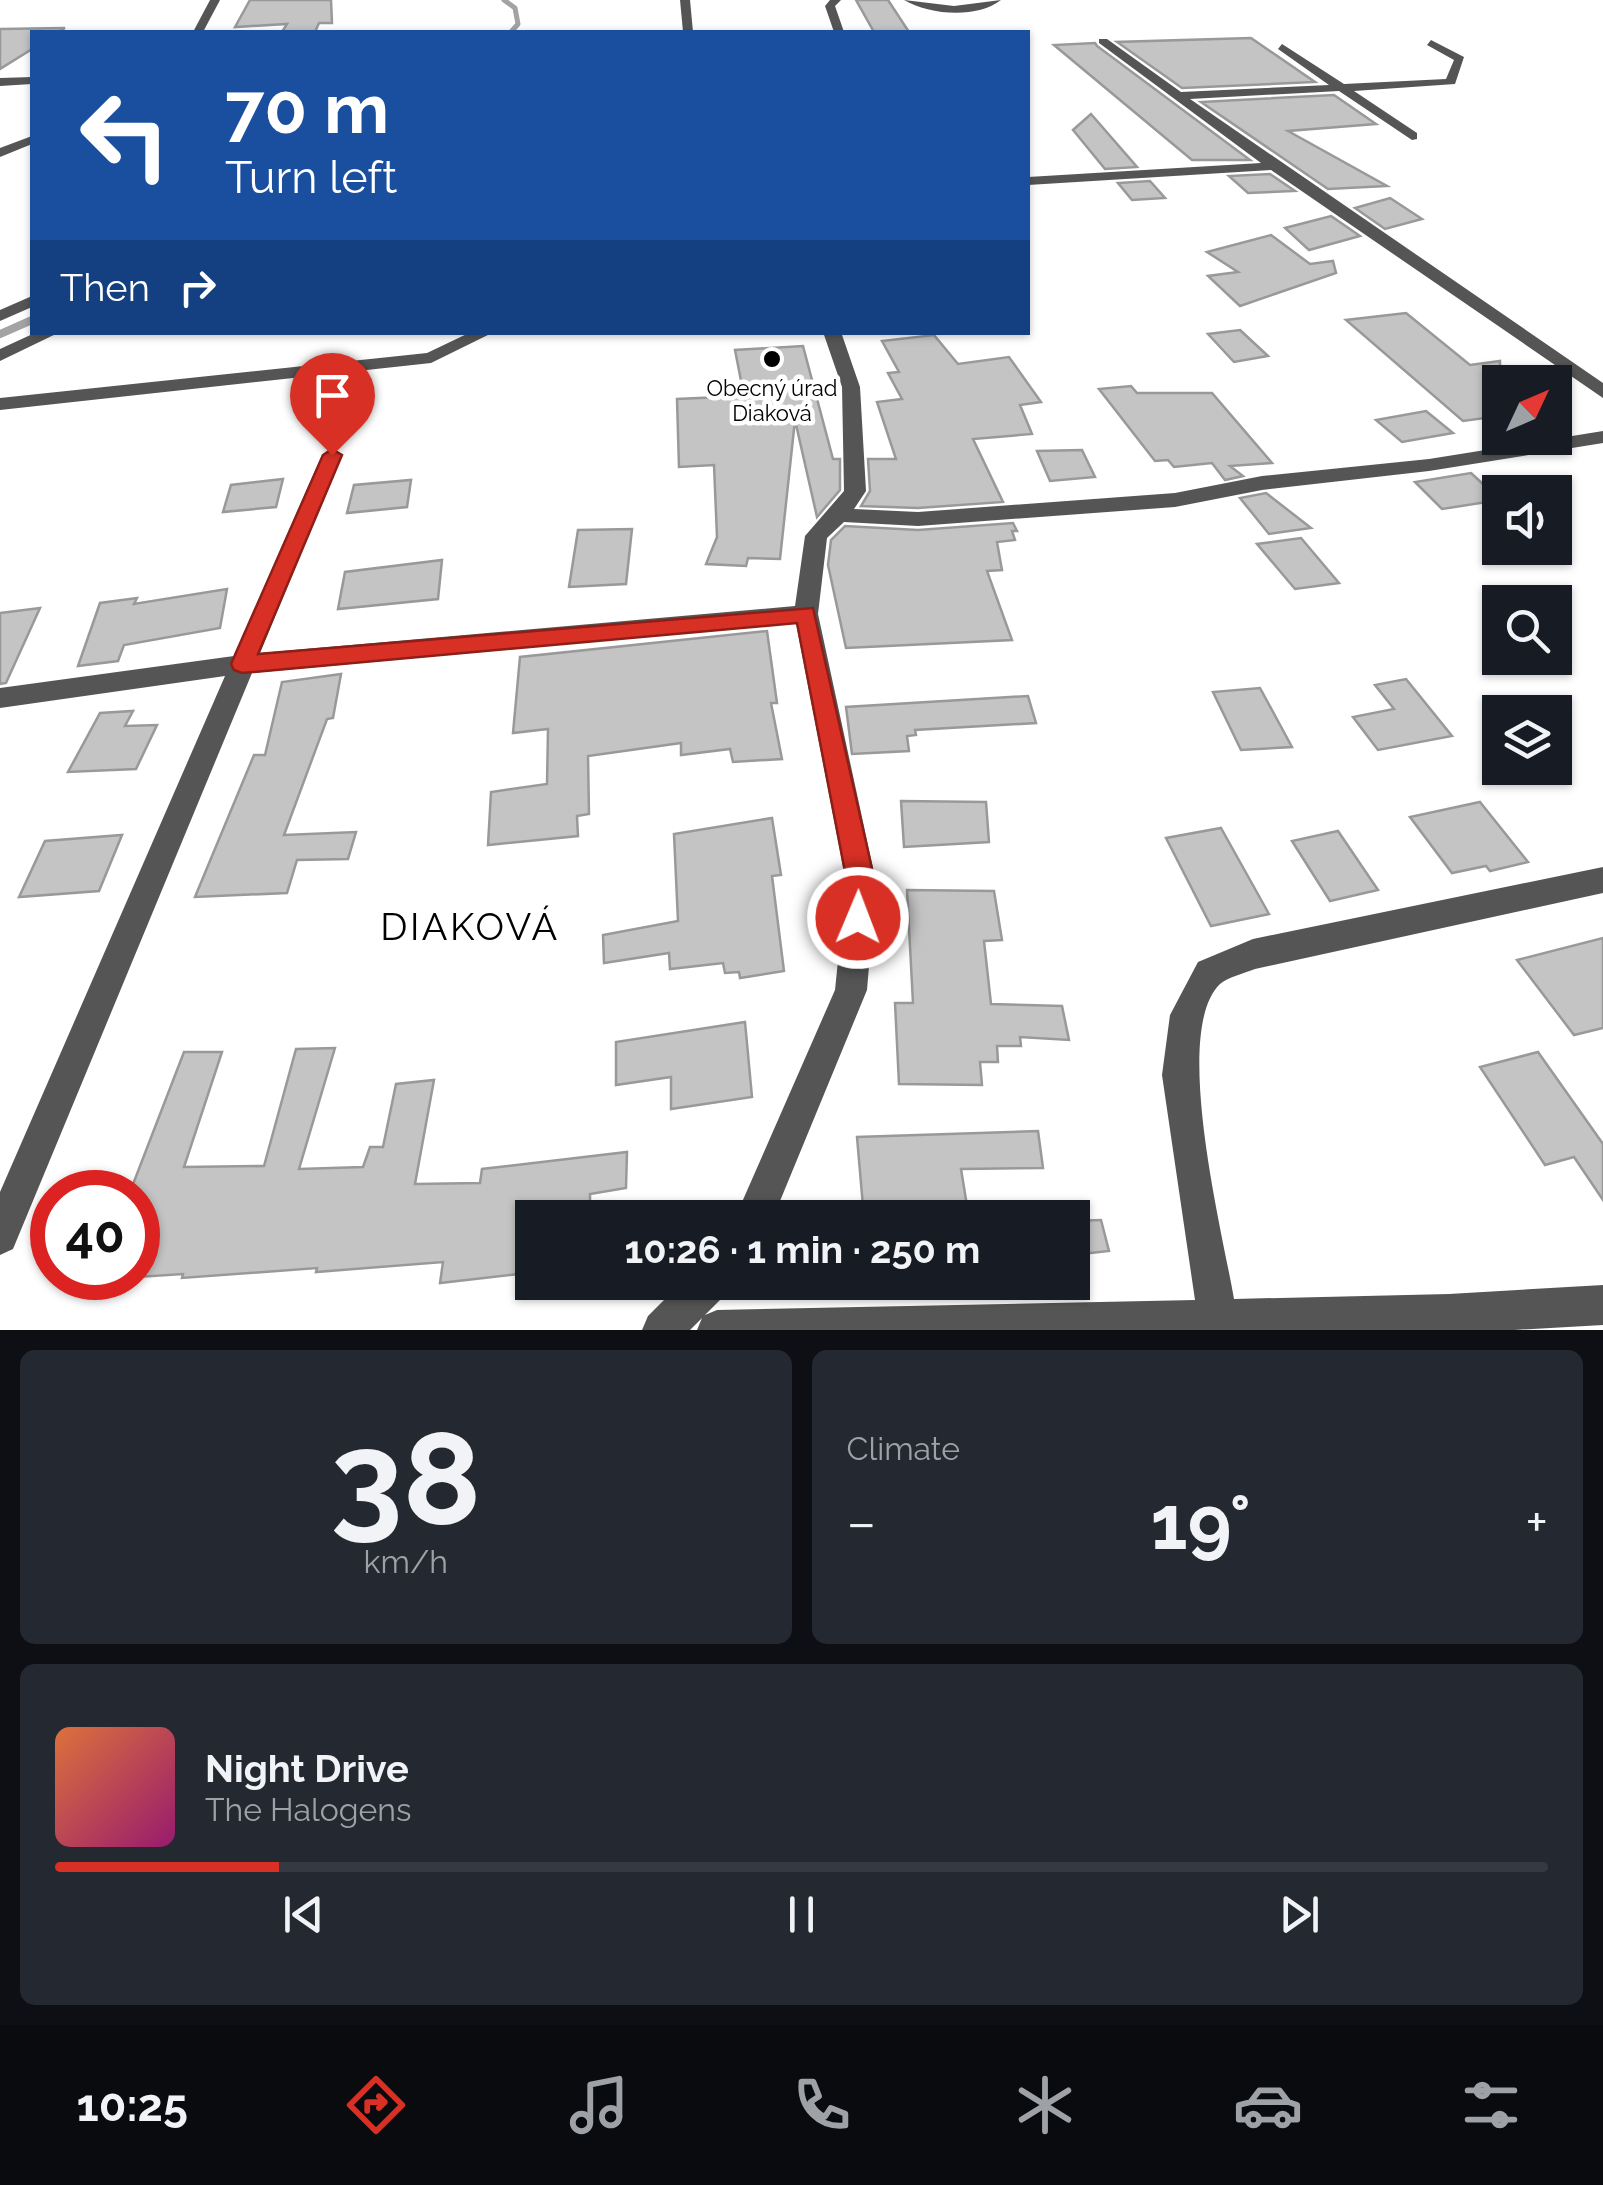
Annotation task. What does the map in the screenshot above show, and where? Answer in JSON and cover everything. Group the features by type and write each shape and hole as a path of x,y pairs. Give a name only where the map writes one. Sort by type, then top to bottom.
{"street":[{"path":"199,30 215,0"},
{"path":"685,0 688,30"},
{"path":"836,0 830,6 838,30"},
{"path":"909,0 944,7 983,6 996,0"},
{"path":"1103,41 1274,166 1603,392"},
{"path":"1178,96 1452,82 1460,59 1431,43"},
{"path":"1282,47 1412,136"},
{"path":"0,82 30,81"},
{"path":"0,154 30,141"},
{"path":"1030,181 1274,166"},
{"path":"0,316 30,302"},
{"path":"0,356 46,335"},
{"path":"0,404 431,358 480,335"},
{"path":"762,1200 851,990 860,900 861,882 806,614 816,536 839,515 855,491 851,387 833,335"},
{"path":"839,515 918,518 1175,500 1262,483 1429,465 1603,437"},
{"path":"0,1236 332,455"},
{"path":"0,698 242,664 806,614"},
{"path":"1218,1320 1179,1075 1186,1015 1208,973 1253,954 1603,880"},
{"path":"662,1330 692,1300"},
{"path":"718,1330 1218,1320 1448,1322 1603,1305"}],"building":[{"path":"250,0 331,0 332,23 319,23 316,30 283,30 287,24 235,27"},
{"path":"856,0 888,0 908,30 873,30"},
{"path":"65,28 30,30 30,50 0,69 0,29"},
{"path":"1251,38 1315,82 1182,88 1117,42"},
{"path":"1095,43 1250,160 1192,160 1054,45"},
{"path":"1334,95 1376,124 1288,131 1387,186 1328,189 1201,102"},
{"path":"1091,114 1137,167 1105,169 1073,130"},
{"path":"1270,174 1295,191 1248,193 1229,176"},
{"path":"1150,181 1165,198 1132,200 1118,183"},
{"path":"1390,198 1422,219 1385,229 1355,208"},
{"path":"1331,216 1360,236 1309,250 1285,228"},
{"path":"1271,235 1310,264 1333,261 1336,273 1240,306 1208,276 1238,272 1207,252"},
{"path":"1406,313 1470,365 1500,361 1500,365 1482,365 1482,418 1463,421 1346,320"},
{"path":"1240,330 1268,356 1234,362 1208,334"},
{"path":"934,335 958,364 1009,357 1041,402 1020,405 1032,434 973,439 1003,502 918,508 861,506 870,491 868,459 896,459 877,402 902,399 888,373 899,372 882,341"},
{"path":"803,346 833,459 840,459 840,490 817,517 795,420 780,559 748,558 746,566 706,564 717,537 714,465 679,467 677,399 744,396 735,350"},
{"path":"1131,386 1137,393 1212,393 1272,463 1230,466 1243,476 1225,480 1212,463 1174,467 1168,460 1155,461 1099,389"},
{"path":"1426,411 1453,433 1402,442 1376,420"},
{"path":"1082,450 1095,477 1050,481 1037,451"},
{"path":"1471,473 1482,483 1482,503 1442,509 1415,482"},
{"path":"283,479 276,507 223,512 231,485"},
{"path":"411,480 407,507 347,513 354,485"},
{"path":"1266,493 1311,528 1269,534 1240,498"},
{"path":"1013,523 1017,531 1012,531 1015,540 997,542 1002,570 987,571 1012,640 846,648 828,565 831,540 845,526 918,530"},
{"path":"632,529 626,584 569,587 578,530"},
{"path":"1301,538 1339,583 1295,589 1257,544"},
{"path":"442,560 438,599 338,609 345,572"},
{"path":"227,589 220,628 124,645 118,661 78,666 100,603 137,598 134,604"},
{"path":"40,608 6,683 0,684 0,613"},
{"path":"767,631 777,703 771,703 782,759 733,762 730,749 681,755 681,743 588,756 589,814 577,816 578,836 488,845 491,792 547,784 548,729 513,733 520,657"},
{"path":"341,674 333,718 327,719 284,835 356,832 348,859 297,860 287,893 195,897 254,755 265,755 282,682"},
{"path":"1406,679 1452,736 1378,750 1353,717 1394,709 1375,685"},
{"path":"1260,688 1292,747 1241,750 1213,692"},
{"path":"1028,696 1036,723 915,730 916,735 907,736 909,751 852,754 846,707"},
{"path":"133,711 125,726 157,725 136,769 68,772 100,713"},
{"path":"901,801 986,802 989,842 904,847"},
{"path":"1480,802 1528,862 1490,871 1486,866 1452,873 1410,817"},
{"path":"772,818 781,875 772,876 784,971 740,978 739,972 725,973 723,963 670,969 669,953 604,963 603,935 678,921 674,834"},
{"path":"1221,828 1269,914 1211,926 1166,838"},
{"path":"1338,831 1378,890 1330,901 1292,841"},
{"path":"122,835 99,891 19,897 45,841"},
{"path":"907,890 994,891 1002,940 984,941 991,1004 1062,1006 1069,1040 1020,1037 1021,1046 997,1046 998,1062 980,1062 982,1085 899,1084 895,1003 913,1003"},
{"path":"1603,938 1603,1028 1574,1035 1517,960"},
{"path":"745,1022 752,1097 671,1109 671,1077 616,1085 616,1042"},
{"path":"335,1048 299,1169 363,1167 370,1147 383,1147 396,1084 434,1080 415,1184 480,1183 482,1169 627,1152 626,1188 590,1194 590,1200 515,1200 515,1274 440,1283 443,1262 316,1272 317,1268 182,1278 183,1274 160,1276 160,1170 138,1170 184,1052 222,1052 184,1167 264,1166 296,1049"},
{"path":"1538,1052 1603,1144 1603,1200 1574,1157 1545,1165 1480,1067"},
{"path":"1038,1131 1043,1168 961,1169 966,1200 862,1200 857,1137"},
{"path":"1090,1220 1101,1220 1109,1251 1090,1253"}],"waterway":[{"path":"504,0 515,8 518,24 513,30"},
{"path":"0,334 30,321"}],"place":[{"name":"Obecný úrad Diaková","path":"772,359"}],"district":[{"name":"DIAKOVÁ","path":"470,926"}],"route":[{"path":"332,455 242,664 806,614 861,882 858,918"}]}
